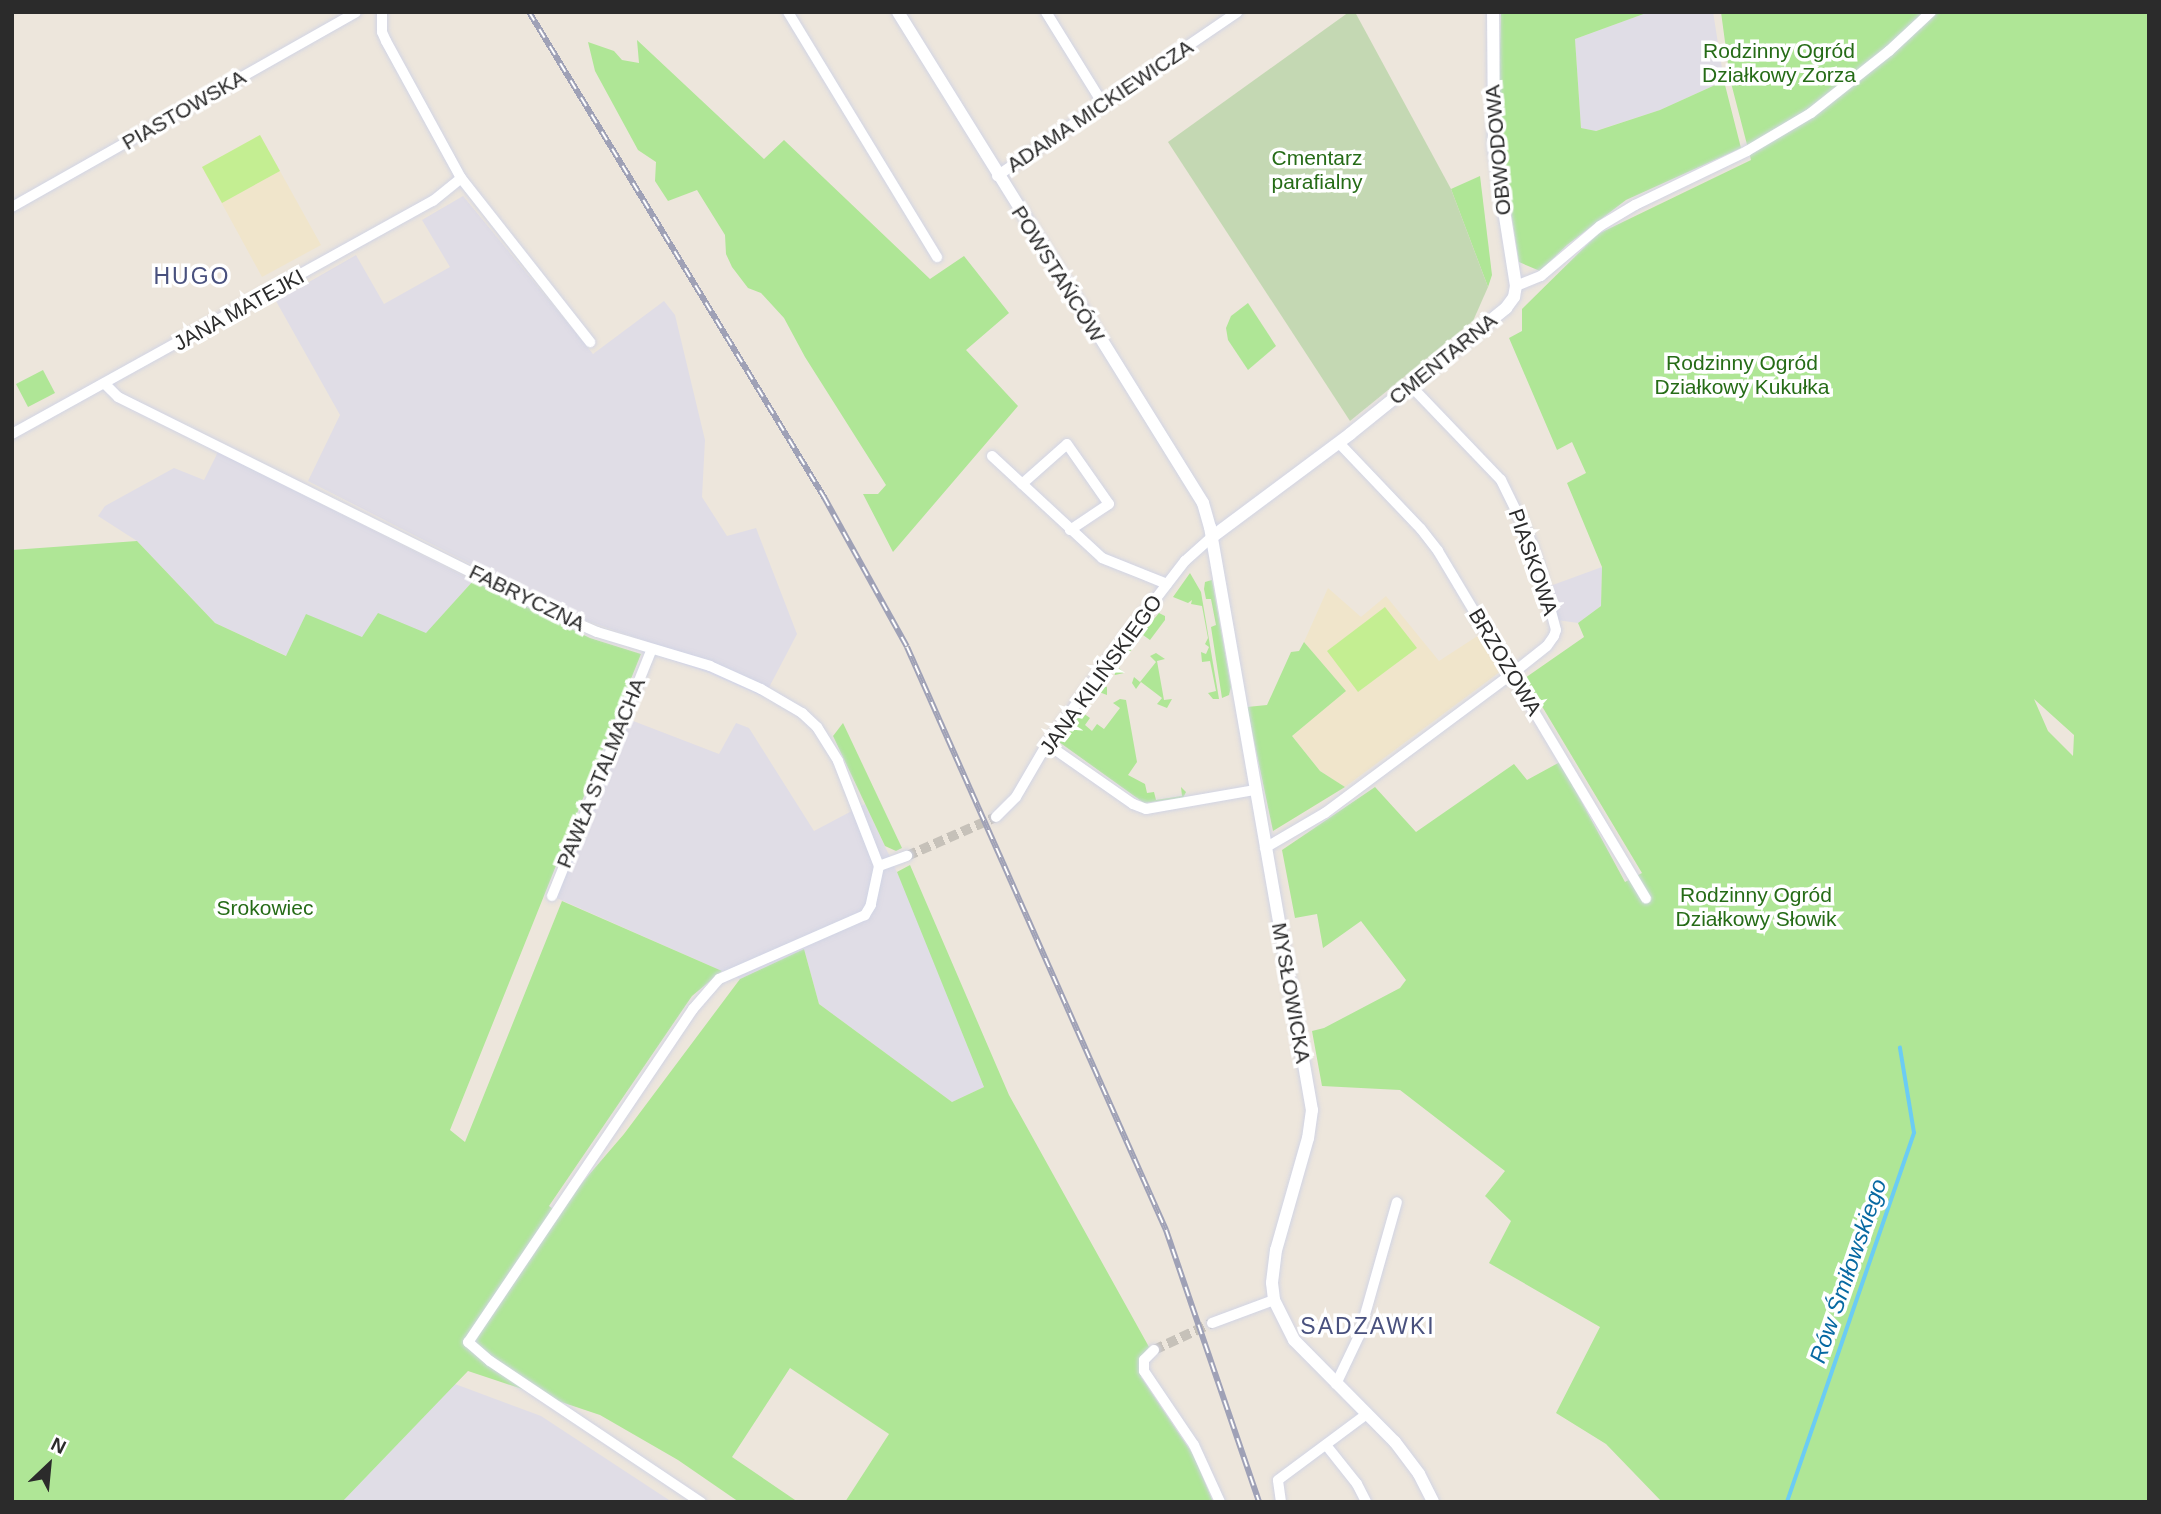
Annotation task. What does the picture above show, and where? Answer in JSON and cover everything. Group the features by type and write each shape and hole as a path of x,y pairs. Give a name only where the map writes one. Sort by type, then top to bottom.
{"street":[{"name":"PIASTOWSKA","path":"12,207 356,12"},
{"path":"382,12 382,32 386,41 461,178 590,342"},
{"path":"788,12 937,257"},
{"name":"POWSTAŃCÓW","path":"898,12 997,176 1194,487 1203,503 1212,537"},
{"path":"1046,12 1103,104"},
{"name":"ADAMA MICKIEWICZA","path":"997,176 1237,12"},
{"name":"OBWODOWA","path":"1493,12 1494,147 1516,286"},
{"path":"1516,286 1541,276 1600,226 1634,205 1748,151 1811,113 1847,86 1931,12"},
{"name":"JANA MATEJKI","path":"12,435 433,201 461,178"},
{"name":"CMENTARNA","path":"1212,537 1339,443 1506,308 1516,286"},
{"name":"FABRYCZNA","path":"106,384 118,397 556,614 651,651 710,666 761,689 802,713 817,727 838,761 879,866"},
{"name":"PIASKOWA","path":"1265,848 1310,824 1513,673 1547,646 1556,629 1530,537 1506,489 1491,467 1411,386"},
{"name":"BRZOZOWA","path":"1339,443 1429,540 1513,673 1646,898"},
{"path":"1022,484 1068,444 1108,504 1070,530"},
{"path":"992,456 1102,558 1167,584"},
{"name":"JANA KILIŃSKIEGO","path":"996,817 1016,797 1047,744 1167,584 1198,547 1212,537"},
{"name":"MYSŁOWICKA","path":"1212,537 1312,1110 1308,1138 1276,1250 1272,1283 1274,1300 1294,1340 1413,1464 1433,1502"},
{"name":"PAWŁA STALMACHA","path":"552,896 651,651"},
{"path":"1047,744 1133,804 1146,809 1255,790"},
{"path":"701,1502 490,1362 468,1342 693,1009 719,979 865,915 871,905 879,866 907,856"},
{"path":"1336,1384 1359,1336 1397,1202"},
{"path":"1212,1323 1274,1300"},
{"path":"1154,1350 1144,1360 1144,1371 1195,1445 1220,1502"},
{"path":"1281,1502 1278,1480 1367,1414"},
{"path":"1326,1445 1357,1484 1366,1502"}],"shaded area":[{"path":"1649,12 1713,12 1724,81 1660,110 1595,131 1581,128 1575,39"},
{"path":"260,135 321,245 262,277 202,167"},
{"path":"463,196 593,354 664,301 675,315 705,440 702,497 727,536 756,528 797,634 764,697 709,673 651,653 649,642 573,616 308,481 340,415 276,301 356,255 384,304 450,267 422,220"},
{"path":"218,452 473,581 426,634 378,614 363,637 287,656 215,623 137,541 98,516 105,506 174,468 204,480"},
{"path":"1602,567 1601,606 1578,623 1557,620 1550,586"},
{"path":"1328,588 1361,617 1386,596 1439,661 1479,635 1501,671 1345,787 1320,771 1292,736 1345,691 1304,642"},
{"path":"628,719 719,754 736,723 749,728 814,831 865,804 904,887 984,1087 952,1102 819,1004 804,949 740,979 552,896"},
{"path":"455,1384 541,1416 672,1502 342,1502"}],"green space":[{"name":"Cmentarz parafialny","path":"1349,12 1355,12 1451,189 1488,287 1473,321 1350,421 1168,142"},
{"path":"1501,12 1649,12 1575,39 1581,128 1596,131 1660,110 1724,81 1741,148 1626,200 1567,245 1540,271 1519,262 1498,129"},
{"path":"1721,12 2149,12 2149,1502 1662,1502 1606,1444 1556,1413 1600,1327 1489,1263 1511,1221 1485,1196 1505,1171 1400,1090 1322,1086 1312,1031 1324,1028 1400,988 1406,980 1361,921 1323,948 1317,914 1295,918 1282,850 1375,787 1416,832 1514,764 1527,780 1560,762 1625,882 1642,873 1525,678 1584,637 1578,623 1601,606 1602,567 1567,483 1586,473 1572,442 1557,450 1509,338 1522,331 1522,309 1598,234 1751,160 1730,79","holes":["2034,699 2074,735 2073,756 2048,731"]},
{"path":"637,40 764,159 784,140 930,279 964,256 1009,313 966,350 1018,406 893,552 863,494 878,494 886,485 805,357 784,318 761,293 748,288 732,267 726,254 725,235 697,190 668,201 655,181 656,162 638,150 595,71 588,42 614,51 622,60 639,63"},
{"path":"260,135 280,171 222,203 202,167"},
{"path":"1480,176 1492,275 1488,287 1451,189"},
{"path":"1248,303 1276,346 1248,370 1228,340 1226,328 1231,316"},
{"path":"43,370 55,393 28,407 16,384"},
{"name":"Srokowiec","path":"137,541 215,623 286,656 306,614 362,637 378,613 426,633 473,581 590,638 641,654 450,1130 465,1142 562,901 722,971 692,996 549,1206 557,1212 624,1134 740,979 804,949 819,1004 952,1102 984,1087 897,872 910,865 1009,1095 1149,1347 1139,1360 1141,1377 1194,1456 1213,1502 845,1502 889,1434 790,1368 732,1457 798,1502 739,1502 678,1460 600,1415 468,1371 342,1502 12,1502 12,550"},
{"path":"1190,573 1201,592 1219,699 1213,699 1208,693 1216,691 1210,661 1202,662 1201,652 1206,654 1209,647 1205,644 1208,638 1202,606 1191,604 1192,600 1188,603 1173,597"},
{"path":"1212,580 1231,687 1229,695 1222,698 1211,627 1216,625 1211,599 1206,599 1204,589 1205,582"},
{"path":"1385,607 1417,648 1358,692 1327,651"},
{"path":"1159,613 1165,616 1165,620 1150,640 1143,635 1118,667 1124,673 1115,675 1112,669"},
{"path":"1304,642 1346,691 1292,736 1320,771 1345,787 1273,831 1247,707 1267,705 1291,652 1299,651"},
{"path":"1156,653 1165,659 1157,661 1164,700 1172,699 1167,708 1157,704 1162,698 1141,682 1136,689 1132,683 1134,677 1140,682 1156,662 1150,656"},
{"path":"1100,684 1107,687 1107,695 1099,692 1083,713 1090,718 1085,725 1092,731 1097,724 1104,729 1120,708 1113,703 1120,699 1126,700 1137,762 1128,775 1145,784 1147,793 1154,792 1156,800 1182,796 1181,787 1186,792 1183,798 1144,803 1059,742"},
{"path":"843,723 902,848 896,851 885,846 833,736"}],"waterway":[{"name":"Rów Śmiłowskiego","path":"1787,1502 1914,1133 1900,1048"}],"tunnel":[{"path":"907,856 996,817"},
{"path":"1154,1350 1212,1323"}],"railway":[{"path":"529,12 824,497 907,647 1166,1230 1259,1502"}],"district":[{"name":"HUGO","path":"192,276"},
{"name":"SADZAWKI","path":"1368,1326"}],"park label":[{"name":"Rodzinny Ogród Działkowy Zorza","path":"1779,63"},
{"name":"Rodzinny Ogród Działkowy Kukułka","path":"1742,375"},
{"name":"Rodzinny Ogród Działkowy Słowik","path":"1756,907"}]}
